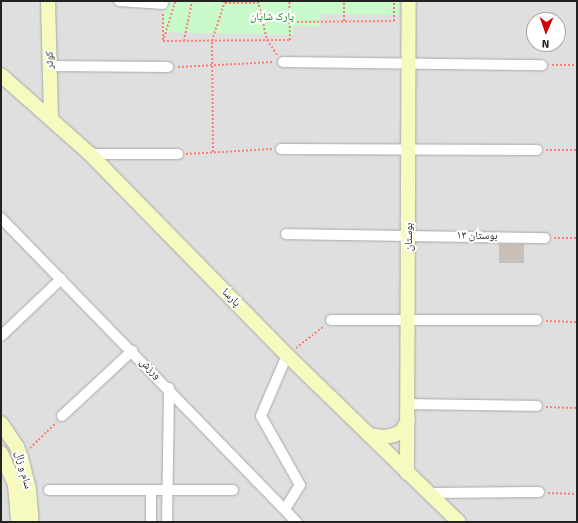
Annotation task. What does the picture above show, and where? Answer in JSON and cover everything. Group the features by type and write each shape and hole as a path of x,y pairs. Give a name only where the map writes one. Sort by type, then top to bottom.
{"street":[{"name":"کوثر","path":"48,1 50,119"},
{"path":"119,1 162,4"},
{"name":"بوستان","path":"407,473 409,404 409,1"},
{"path":"283,62 542,65"},
{"path":"50,66 168,67"},
{"name":"پارسا","path":"1,75 90,154 287,355 407,473 431,493 460,522"},
{"path":"281,149 537,150"},
{"path":"90,154 178,154"},
{"name":"ورزش","path":"1,218 169,388 298,522"},
{"name":"بوستان ۱۳","path":"286,234 545,238"},
{"path":"1,336 61,279"},
{"path":"331,320 537,320"},
{"path":"62,416 132,351"},
{"path":"285,509 300,485 261,416 287,355"},
{"path":"167,522 169,388"},
{"path":"409,404 537,406"},
{"path":"369,436 384,437 394,435 401,432 408,421"},
{"name":"سام و زال","path":"1,423 17,447 21,457 29,490 32,522"},
{"name":"سام و زال","path":"1,454 15,485 18,522"},
{"path":"49,490 233,490"},
{"path":"150,522 151,491"},
{"path":"431,493 539,492"}],"path":[{"path":"163,42 175,1"},
{"path":"184,41 192,1"},
{"path":"163,42 290,40 289,1"},
{"path":"298,1 316,1"},
{"path":"344,1 344,21"},
{"path":"290,22 394,21 394,1"},
{"path":"213,152 212,41 224,2 258,2 267,40 283,62"},
{"path":"162,4 163,42"},
{"path":"168,67 283,62"},
{"path":"542,65 577,65"},
{"path":"178,154 281,149"},
{"path":"537,150 577,150"},
{"path":"545,238 577,238"},
{"path":"287,355 331,320"},
{"path":"537,320 577,322"},
{"path":"537,406 577,408"},
{"path":"21,457 62,416"},
{"path":"539,492 577,494"}],"shaded area":[{"path":"1,1 577,1 577,522 1,522"}],"green space":[{"name":"پارک شایان","path":"163,1 399,1 399,15 321,14 320,27 294,26 294,35 163,32"}],"building":[{"path":"499,244 524,244 524,263 499,263"}]}
